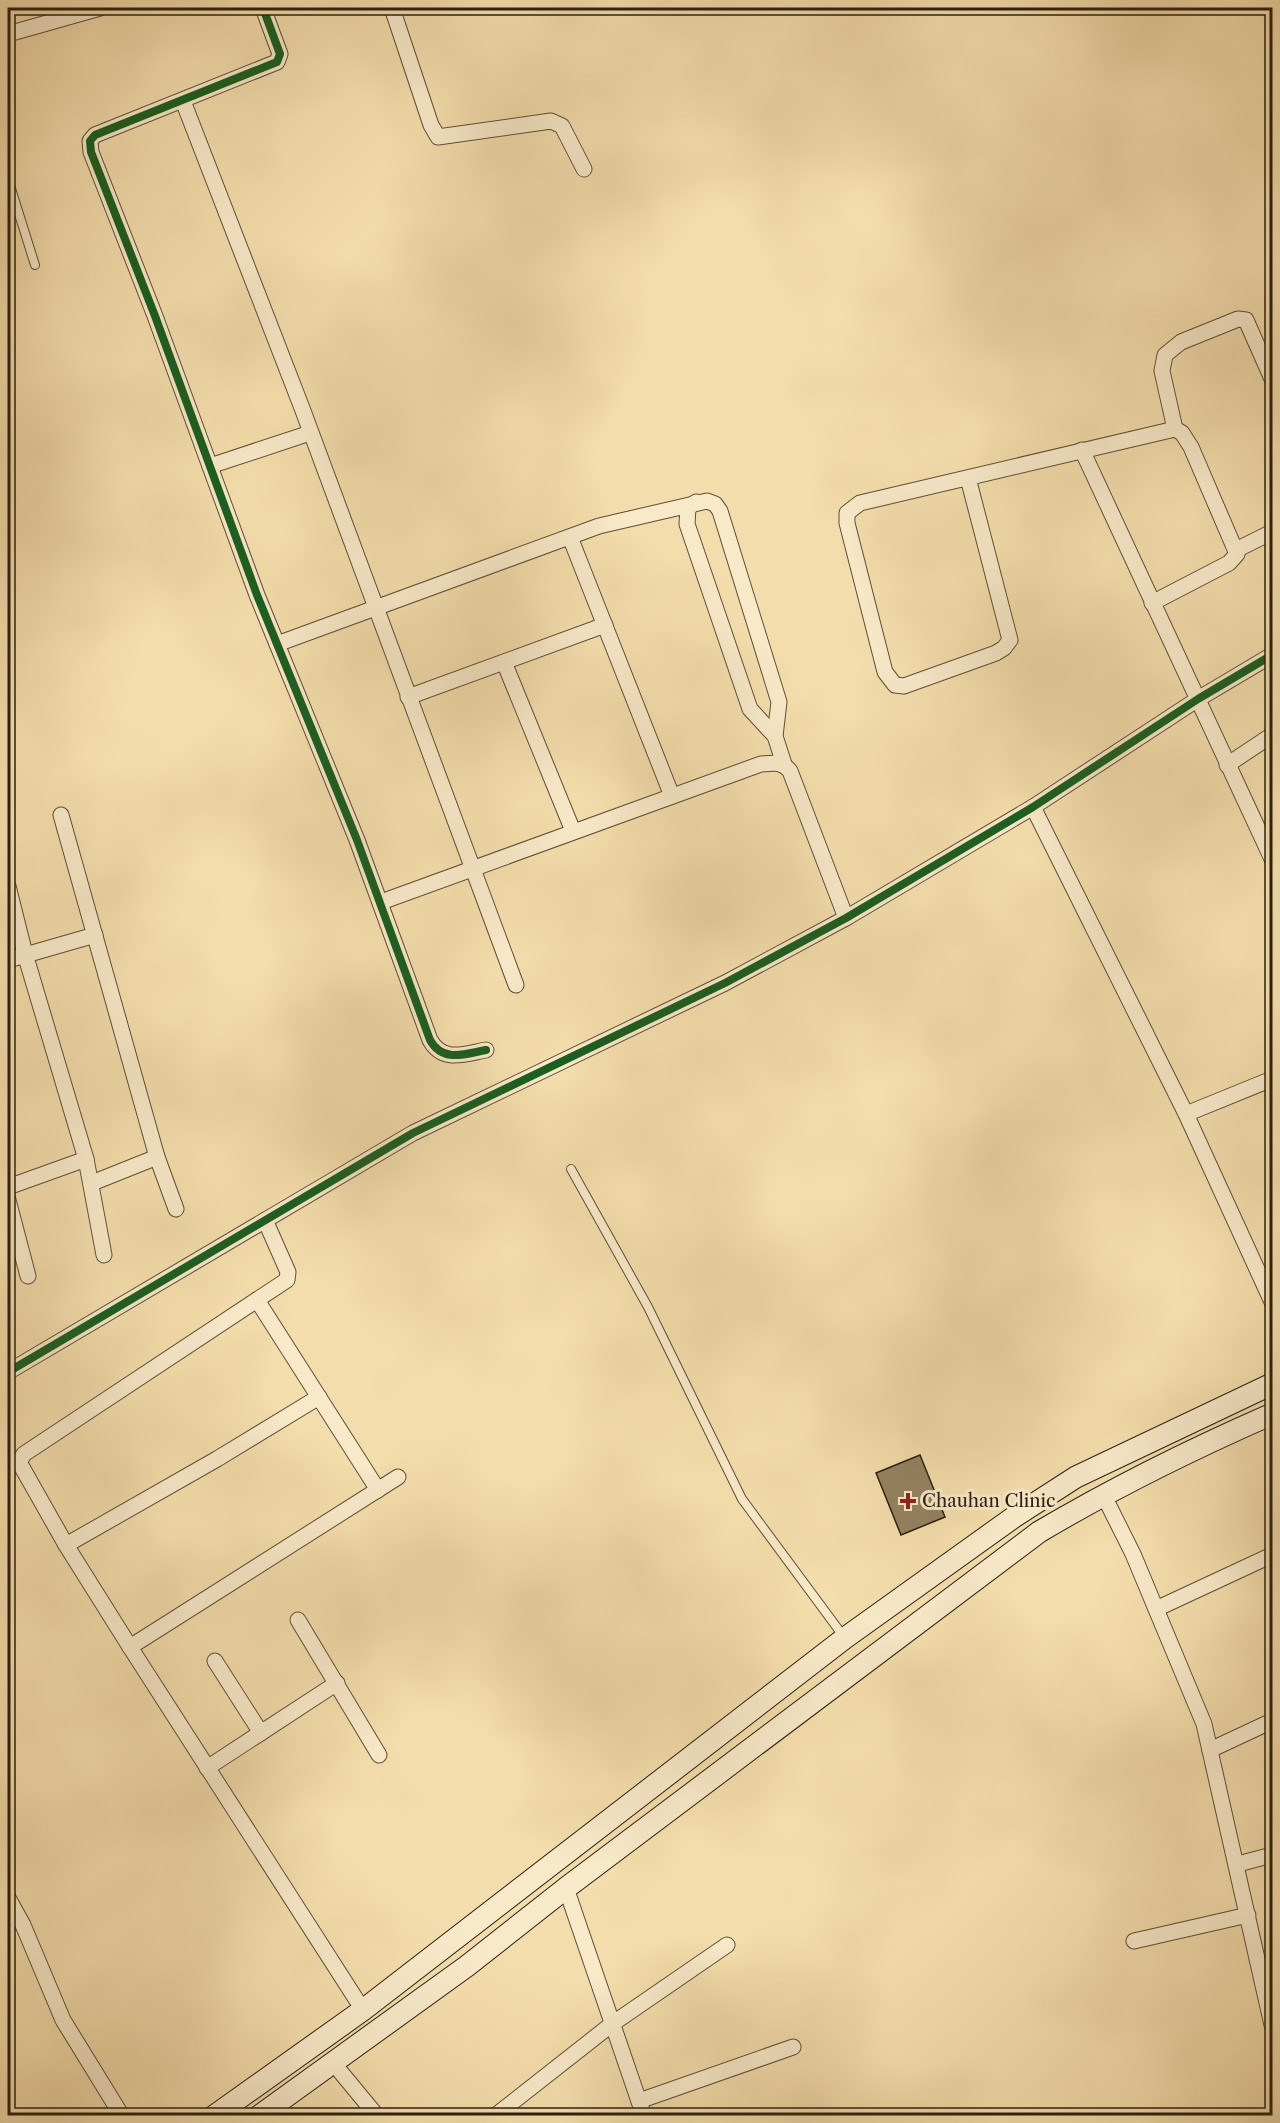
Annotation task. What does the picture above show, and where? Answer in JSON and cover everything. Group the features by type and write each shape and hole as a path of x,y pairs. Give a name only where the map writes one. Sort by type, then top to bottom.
{"main road":[{"path":"214,2115 363,2010 845,1638 1005,1523 1076,1477 1272,1384"},
{"path":"260,2115 334,2064 1039,1532 1103,1494 1185,1452 1272,1414"}],"street":[{"path":"8,34 100,8"},
{"path":"263,8 280,54 277,62 95,135 90,141 91,152 277,644 381,902 434,1047 444,1055 486,1050"},
{"path":"392,8 431,125 438,137 551,121 562,126 584,169"},
{"path":"183,101 310,432 516,985"},
{"path":"1175,429 1162,371 1165,355 1181,342 1238,320 1246,320 1272,379"},
{"path":"968,478 1010,640 1004,648 996,652 904,686 895,685 885,672 847,523 847,513 860,503 1175,429 1182,433 1191,447 1236,550 1236,558 1152,603"},
{"path":"210,466 310,432"},
{"path":"1082,450 1272,859"},
{"path":"277,644 599,526 696,502 707,501 715,504 720,511 779,702 775,736 846,918"},
{"path":"696,502 688,508 687,524 750,709 775,736"},
{"path":"1236,550 1272,532"},
{"path":"570,537 672,796"},
{"path":"408,697 605,625"},
{"path":"8,1371 413,1133 725,983 846,918 1033,807 1198,699 1272,655"},
{"path":"504,662 573,831"},
{"path":"1227,765 1272,735"},
{"path":"381,902 761,764 784,764"},
{"path":"1033,807 1186,1114 1272,1302"},
{"path":"61,814 157,1157 176,1209"},
{"path":"8,886 25,954 86,1159 104,1255"},
{"path":"8,960 95,935"},
{"path":"1186,1114 1272,1079"},
{"path":"92,1183 157,1157"},
{"path":"8,1187 86,1159"},
{"path":"8,1200 28,1276"},
{"path":"265,1220 288,1277 283,1284 24,1454 19,1462 21,1470 130,1647 363,2010"},
{"path":"257,1300 378,1490"},
{"path":"66,1545 217,1459 319,1397"},
{"path":"130,1647 399,1477"},
{"path":"1103,1494 1133,1554 1204,1724 1248,1915 1268,1984 1272,2025"},
{"path":"1156,1609 1272,1556"},
{"path":"298,1620 379,1755"},
{"path":"215,1661 261,1733"},
{"path":"207,1768 337,1683"},
{"path":"1210,1750 1272,1720"},
{"path":"1238,1864 1272,1855"},
{"path":"566,1888 642,2108 793,2047"},
{"path":"8,1898 23,1925 63,2020 122,2115"},
{"path":"1134,1941 1248,1915"},
{"path":"495,2115 612,2024 727,1945"},
{"path":"334,2064 377,2115"},
{"path":"515,2101 521,2115"}],"lane":[{"path":"8,179 35,265"},
{"path":"571,1169 648,1307 742,1499 845,1638"}],"building":[{"path":"920,1455 945,1517 901,1535 876,1473"}],"cycle path":[{"path":"263,8 280,54 277,62 95,135 90,141 91,152 155,316 257,595 357,840 430,1040 441,1052 448,1054 462,1055 486,1050"},
{"path":"8,1372 413,1133 725,983 846,918 1033,807 1198,699 1272,655"}],"place":[{"name":"Chauhan Clinic","path":"908,1501"}]}
